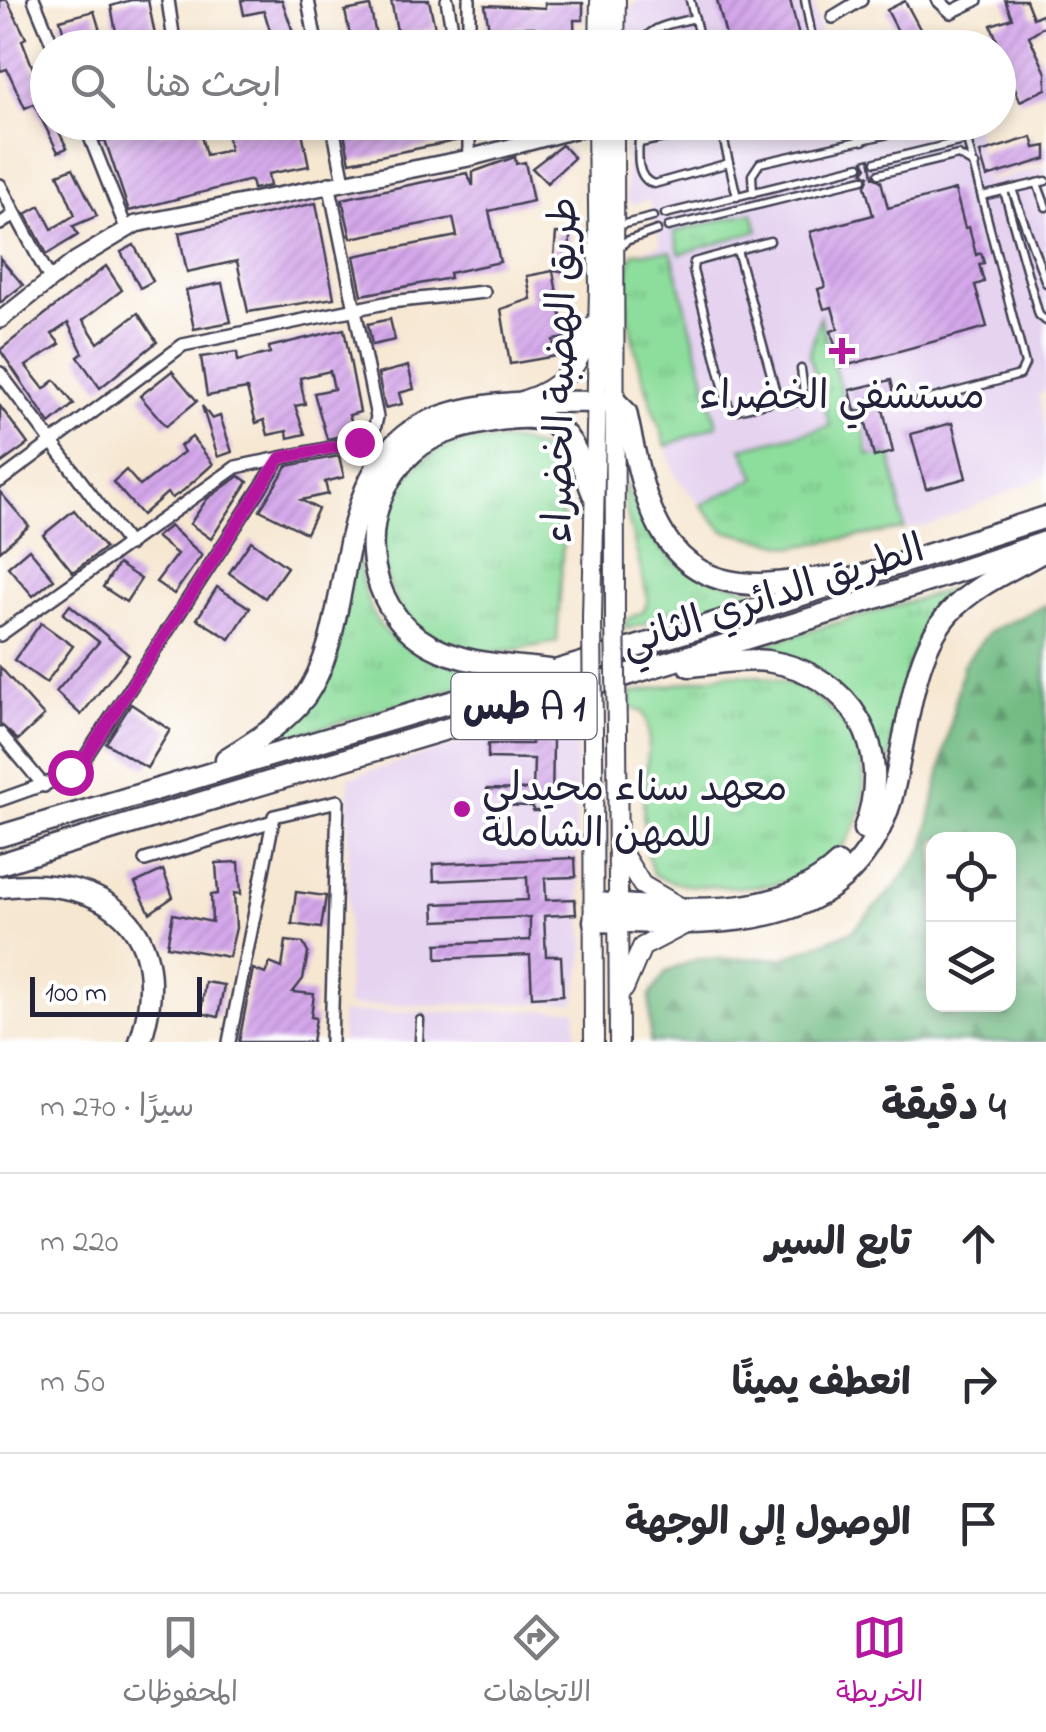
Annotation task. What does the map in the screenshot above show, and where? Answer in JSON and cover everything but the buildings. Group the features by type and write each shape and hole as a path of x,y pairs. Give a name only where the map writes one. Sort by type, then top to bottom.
{"highway":[{"path":"204,772 269,731 303,699 328,649 353,530 367,489 390,451 407,434 433,420 515,403 605,401 626,412 648,509 662,534 692,563 731,581 759,584 873,573"},
{"path":"556,671 458,656 414,634 394,613 379,585 372,554 374,520 385,489 416,448 446,432 506,419 534,418 558,428 575,450 593,494"},
{"name":"الطريق الدائري الثاني","path":"0,836 204,772 556,671 1046,516"},
{"name":"الطريق الدائري الثاني","path":"0,864 328,762 648,671 1046,542"},
{"path":"595,912 764,917 797,908 825,894 851,871 890,802 917,677 948,614 974,591 1046,550"},
{"path":"648,671 763,660 798,668 850,708 867,732 875,762 877,785 861,835 822,879 761,904 686,915"},
{"path":"0,887 49,882 69,886 104,900 124,918 138,936 150,976 151,997 140,1042"}],"main road":[{"path":"599,30 600,0"},
{"path":"615,30 616,0"},
{"name":"طريق الهضبة الخضراء","path":"603,140 605,401 618,730 619,1042"},
{"path":"515,403 551,388 575,365 587,340 606,259"},
{"name":"طريق الهضبة الخضراء","path":"594,1042 593,494 605,401"},
{"path":"619,847 642,885 686,915 642,946 632,963 619,1009"}],"street":[{"path":"34,0 46,30"},
{"path":"168,0 173,30"},
{"path":"308,0 314,30"},
{"path":"447,0 452,30"},
{"path":"468,30 469,0"},
{"path":"833,16 861,0"},
{"path":"938,0 954,12 976,0"},
{"path":"91,140 126,228"},
{"path":"0,635 225,472 247,463 359,442 375,430 377,417 354,310 334,140"},
{"path":"469,140 469,158"},
{"path":"0,320 126,228 469,158 537,140"},
{"path":"0,185 51,281"},
{"path":"0,224 15,214"},
{"path":"0,481 177,348 354,310 484,292"},
{"path":"0,373 129,545"},
{"path":"0,800 44,786 70,772 86,756 280,458"},
{"path":"0,733 44,786"},
{"path":"229,1042 274,816 338,801 331,1042"},
{"path":"145,860 186,846 216,842 273,821"}],"lane":[{"path":"690,0 697,30"},
{"path":"804,0 810,30"},
{"path":"653,30 694,18"},
{"path":"653,140 640,143 640,173 654,184 729,163"},
{"path":"724,140 737,197"},
{"path":"753,193 752,176 760,162 867,140"},
{"path":"876,162 967,140 1025,364 1020,374 919,402"},
{"path":"879,174 958,155 976,166"},
{"path":"664,214 860,166"},
{"path":"668,227 863,178"},
{"path":"982,196 1046,181"},
{"path":"1037,183 1046,207"},
{"path":"1008,190 1046,283"},
{"path":"1008,190 1039,315 1046,321"},
{"path":"606,230 654,217"},
{"path":"606,259 626,241 657,230"},
{"path":"770,241 706,257 694,262 693,270 728,406 733,411 778,400 788,404 804,400 800,369"},
{"path":"737,250 778,400"},
{"path":"419,1042 420,1020"}],"shaded area":[{"path":"638,0 812,0 820,30 626,30 626,13"},
{"name":"مستشفي الخضراء","path":"626,140 978,140 986,182 1046,166 1046,391 1038,394 1046,431 1046,476 931,525 794,547 724,531 676,477 642,370 625,269 634,253 661,245 649,200 633,204 626,199"},
{"path":"577,707 576,841 585,949 575,1003 347,1006 349,778"},
{"path":"576,1010 576,1042 342,1042 341,1013"}],"green space":[{"path":"753,212 758,231 680,254 674,232"},
{"path":"671,251 717,425 666,446 635,348 626,294 634,253"},
{"path":"820,317 847,411 861,413 868,455 891,455 904,529 794,547 724,531 701,505 756,478 742,448 830,426 809,355"},
{"path":"516,441 548,455 559,480 562,551 557,642 490,652 463,650 420,629 399,605 386,575 383,544 388,512 402,483 425,460 462,442"},
{"path":"624,481 649,532 675,561 710,577 764,593 625,629 626,620 644,611 648,599 624,501"},
{"path":"357,543 369,606 394,640 435,659 494,676 273,742 295,721 324,676 340,626"},
{"path":"970,584 930,622 919,639 898,708 883,802 847,699 738,652"},
{"path":"1046,605 1046,1042 650,1042 650,996 666,972 697,959 784,958 852,931 896,886 924,848 926,839 926,1012 1016,1012 1016,832 927,832 963,665 990,631"},
{"path":"727,674 786,683 829,708 855,742 864,782 857,822 833,856 793,879 735,887 703,886 673,882 653,874 643,800 647,720 643,712 630,707 631,693"}],"place":[{"name":"مستشفي الخضراء","path":"842,351"},
{"name":"معهد سناء محيدلي للمهن الشاملة","path":"462,809"}],"route":[{"path":"70,772 86,756 280,458 359,442"}]}
